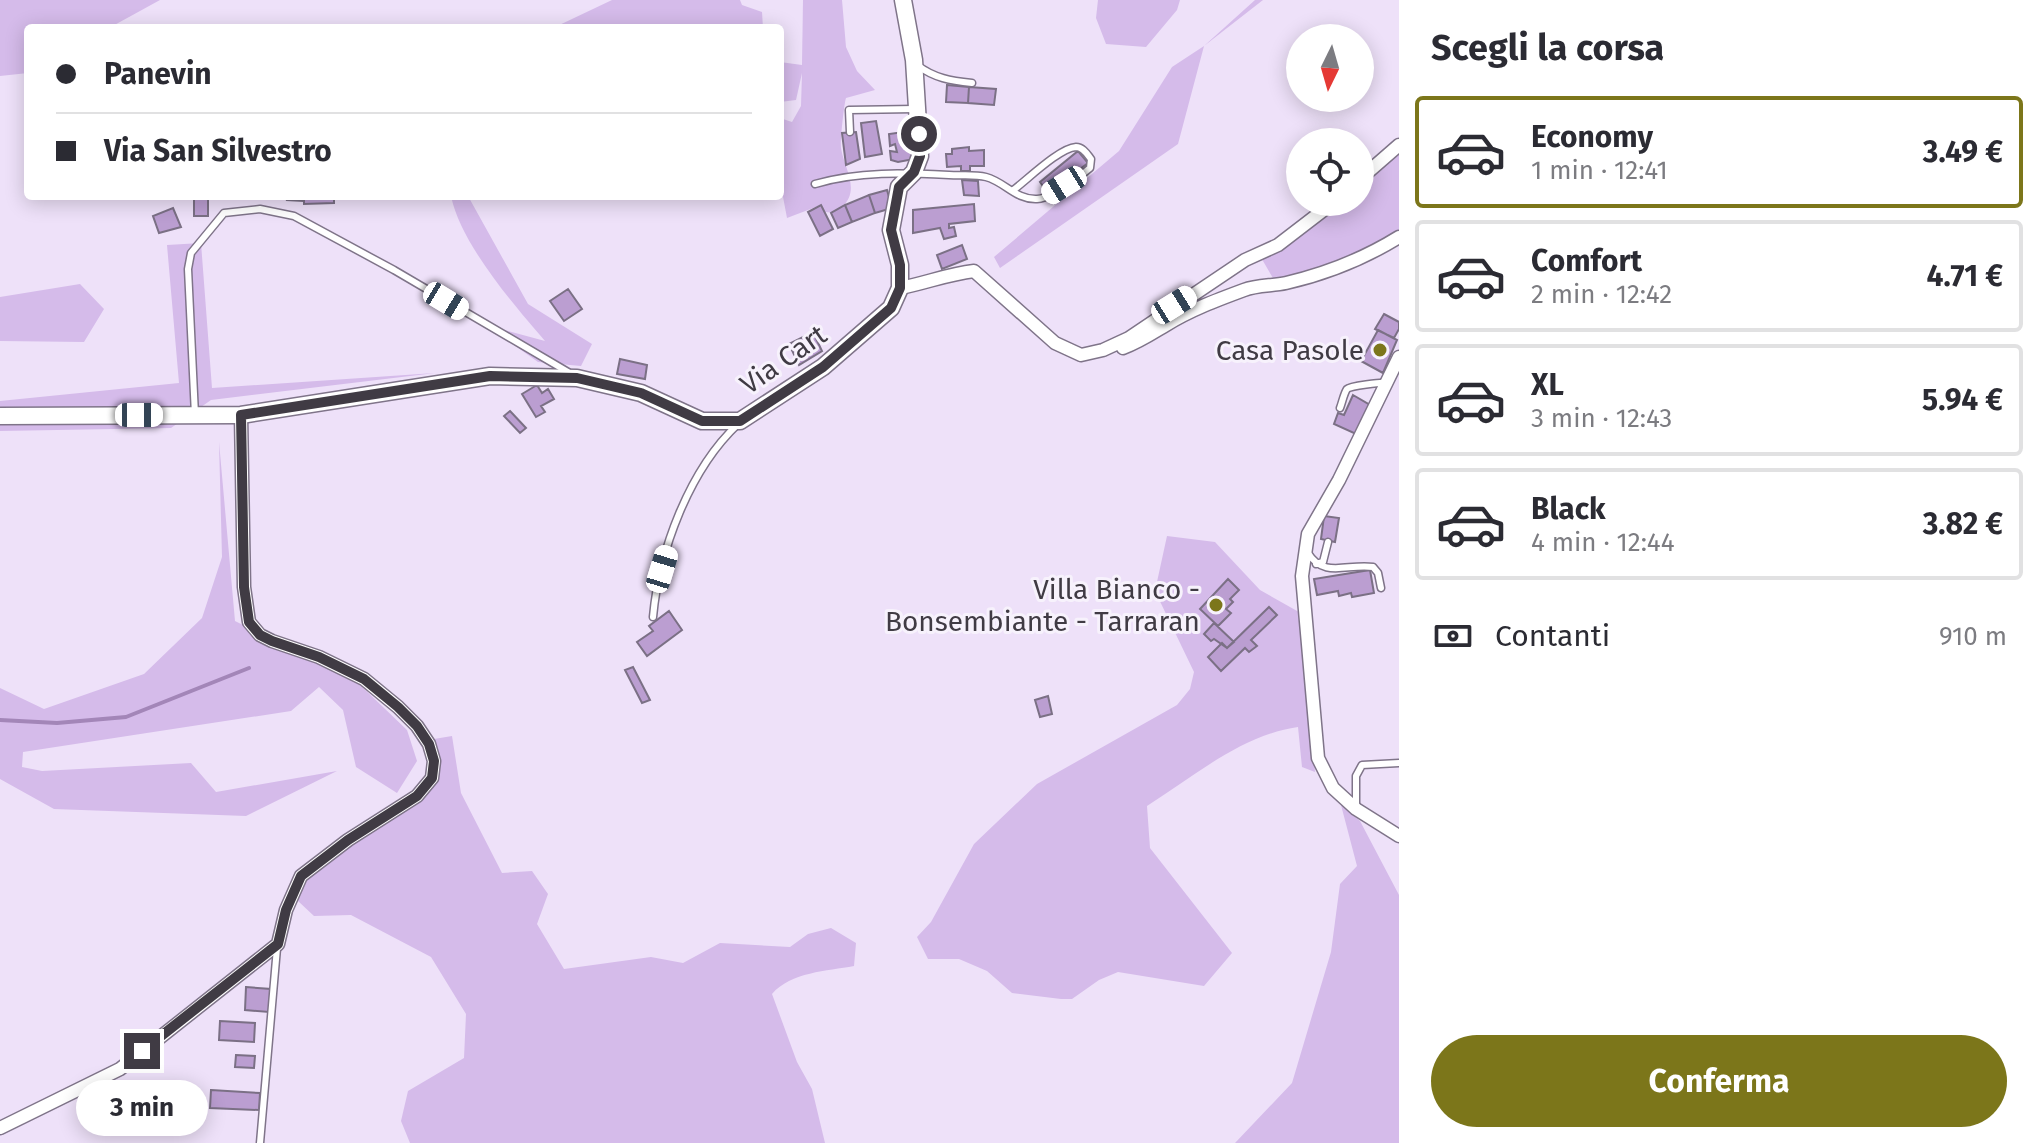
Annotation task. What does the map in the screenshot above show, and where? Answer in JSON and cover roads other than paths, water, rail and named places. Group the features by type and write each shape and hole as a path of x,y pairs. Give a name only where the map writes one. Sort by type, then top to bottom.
{"street":[{"path":"903,0 914,63 920,156 914,172 899,187 891,230 900,265 900,288 923,284 948,274 974,271 1055,343 1081,355 1099,355 1144,340 1166,325 1249,288 1286,283 1342,265 1399,237"},
{"path":"1374,167 1399,145"},
{"path":"1081,355 1103,350 1129,338 1245,260 1278,245 1316,216"},
{"name":"Via Cart","path":"0,416 241,415 490,376 577,378 641,393 702,421 740,421 823,367 891,308 900,288"},
{"path":"1399,357 1339,480 1308,534 1302,576 1318,758 1333,788 1356,809 1399,836"},
{"path":"0,1128 120,1069 278,944 286,910 301,876 348,840 417,796 432,778 434,761 429,744 417,726 364,679 319,657 272,641 260,635 249,622 244,587 241,415"}],"lane":[{"path":"914,63 946,80 972,83"},
{"path":"850,132 849,110 918,109"},
{"path":"815,184 842,176 914,172 987,178 1024,198 1043,198 1090,168 1091,159 1076,147 1054,158 1012,191"},
{"path":"195,415 188,269 191,253 224,213 260,209 294,216 394,270 577,378"},
{"path":"1340,408 1347,389 1352,386 1386,383"},
{"path":"653,617 655,591 690,487 721,440 740,421"},
{"path":"1316,564 1323,562 1328,542"},
{"path":"1306,550 1316,564 1326,568 1373,567 1378,573 1381,588"},
{"path":"1356,809 1357,770 1370,763 1399,763"},
{"path":"260,1143 278,944"}],"waterway":[{"path":"0,720 57,723 126,717 249,668"}],"place":[{"name":"Casa Pasole","path":"1380,350"},
{"name":"Villa Bianco - Bonsembiante - Tarraran","path":"1216,605"}]}
